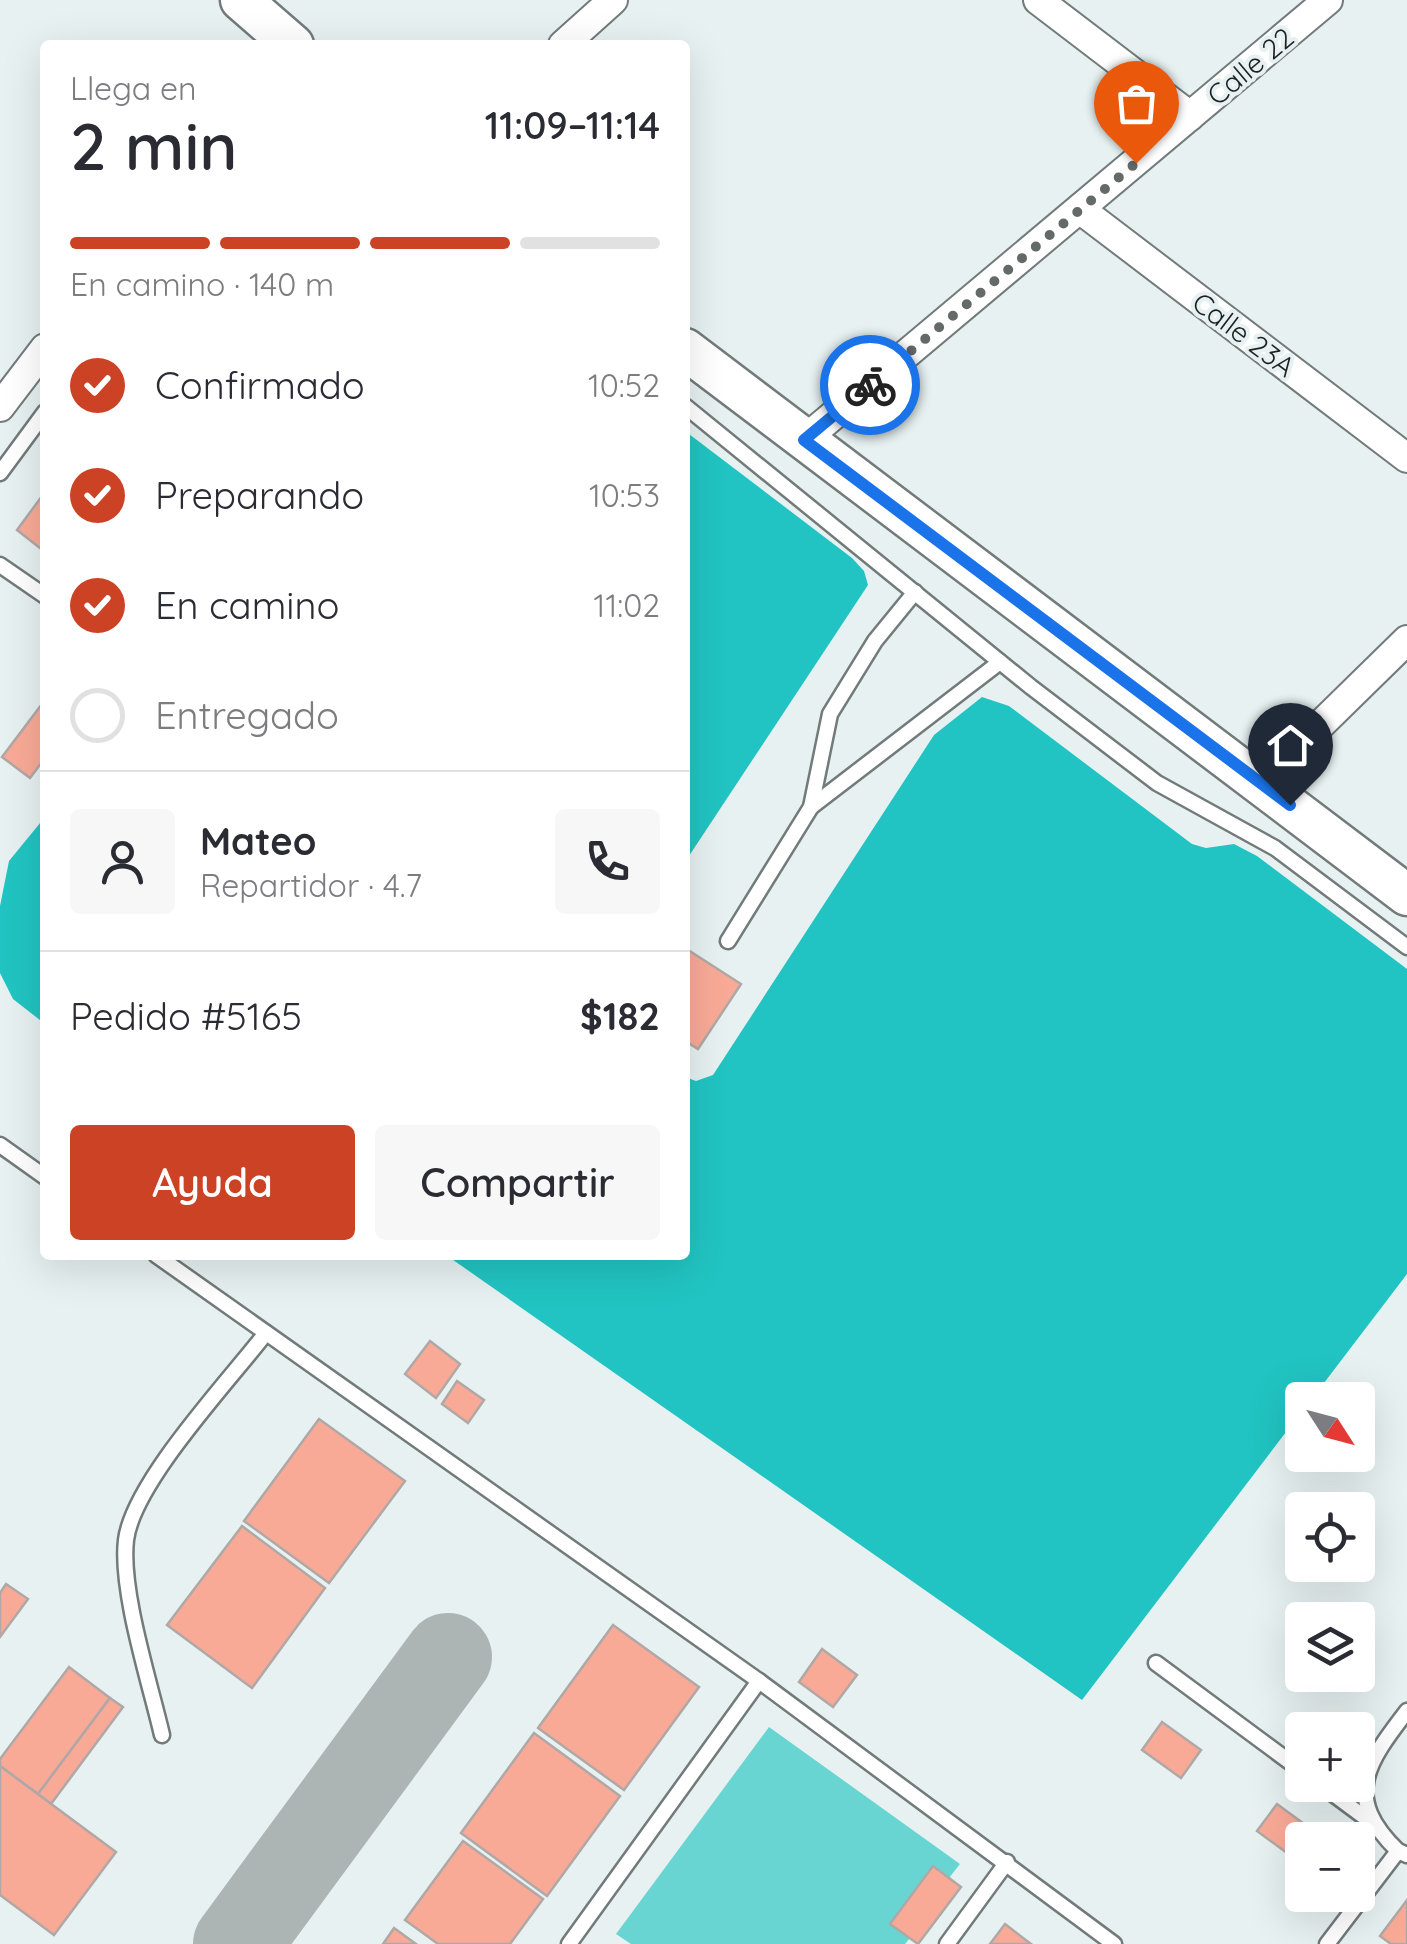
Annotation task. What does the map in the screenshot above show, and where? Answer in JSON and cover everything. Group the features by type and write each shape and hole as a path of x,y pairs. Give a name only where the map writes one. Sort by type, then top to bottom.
{"street":[{"path":"241,0 282,40"},
{"path":"569,40 613,0"},
{"path":"1038,0 1190,116"},
{"name":"Calle 22","path":"804,440 1328,0"},
{"name":"Calle 23A","path":"1081,210 1407,458"},
{"path":"690,353 1407,896"},
{"path":"0,406 40,354"},
{"path":"1261,782 1407,640"}],"lane":[{"path":"690,410 1000,662 1157,783 1276,848 1407,947"},
{"path":"0,474 40,419"},
{"path":"0,564 40,592"},
{"path":"728,941 811,806 830,714 875,641 915,592"},
{"path":"811,806 1000,662"},
{"path":"0,1145 40,1173"},
{"path":"163,1260 759,1681 1114,1944"},
{"path":"162,1735 128,1584 126,1541 137,1502 266,1332"},
{"path":"1156,1663 1285,1758"},
{"path":"568,1944 759,1681"},
{"path":"1376,1826 1365,1801 1364,1783 1378,1750 1407,1711"},
{"path":"1327,1944 1402,1853 1376,1826 1344,1802"},
{"path":"947,1944 1007,1862"}],"shaded area":[{"path":"690,435 852,558 864,571 868,585 690,854"},
{"path":"982,697 1009,706 1192,844 1206,848 1234,844 1257,856 1407,969 1407,1274 1325,1382 1285,1382 1285,1433 1082,1700 453,1260 690,1260 690,1079 696,1081 713,1075 934,735"},
{"path":"40,823 40,1020 13,999 0,973 0,906 9,861"},
{"path":"769,1727 960,1864 949,1878 932,1867 891,1923 910,1938 905,1944 631,1944 616,1934"}],"building":[{"path":"40,499 40,548 17,530"},
{"path":"40,707 40,765 30,778 2,757"},
{"path":"690,951 741,984 698,1049 690,1044"},
{"path":"430,1341 460,1364 436,1398 405,1374"},
{"path":"457,1381 484,1400 468,1423 442,1404"},
{"path":"319,1419 405,1481 329,1583 244,1521"},
{"path":"242,1526 325,1588 252,1688 167,1625"},
{"path":"6,1584 28,1599 0,1637 0,1593"},
{"path":"613,1625 699,1687 624,1790 538,1728"},
{"path":"822,1649 857,1675 833,1707 799,1682"},
{"path":"69,1667 110,1698 38,1794 0,1766 0,1759"},
{"path":"110,1698 123,1707 51,1804 38,1794"},
{"path":"1162,1722 1201,1750 1181,1778 1142,1750"},
{"path":"534,1733 620,1796 547,1896 461,1833"},
{"path":"0,1766 116,1852 54,1935 0,1895"},
{"path":"1277,1804 1302,1822 1285,1822 1285,1852 1257,1831"},
{"path":"463,1841 543,1899 510,1944 438,1944 405,1920"},
{"path":"933,1866 961,1887 918,1944 890,1924"},
{"path":"1407,1900 1407,1944 1391,1944 1380,1936"},
{"path":"1005,1924 1031,1944 990,1944"},
{"path":"394,1928 416,1944 383,1944"}],"taxiway":[{"path":"237,1944 448,1657"}],"way so far":[{"path":"870,385 1136,163"}],"route":[{"path":"870,385 804,440 1290,805"}]}
